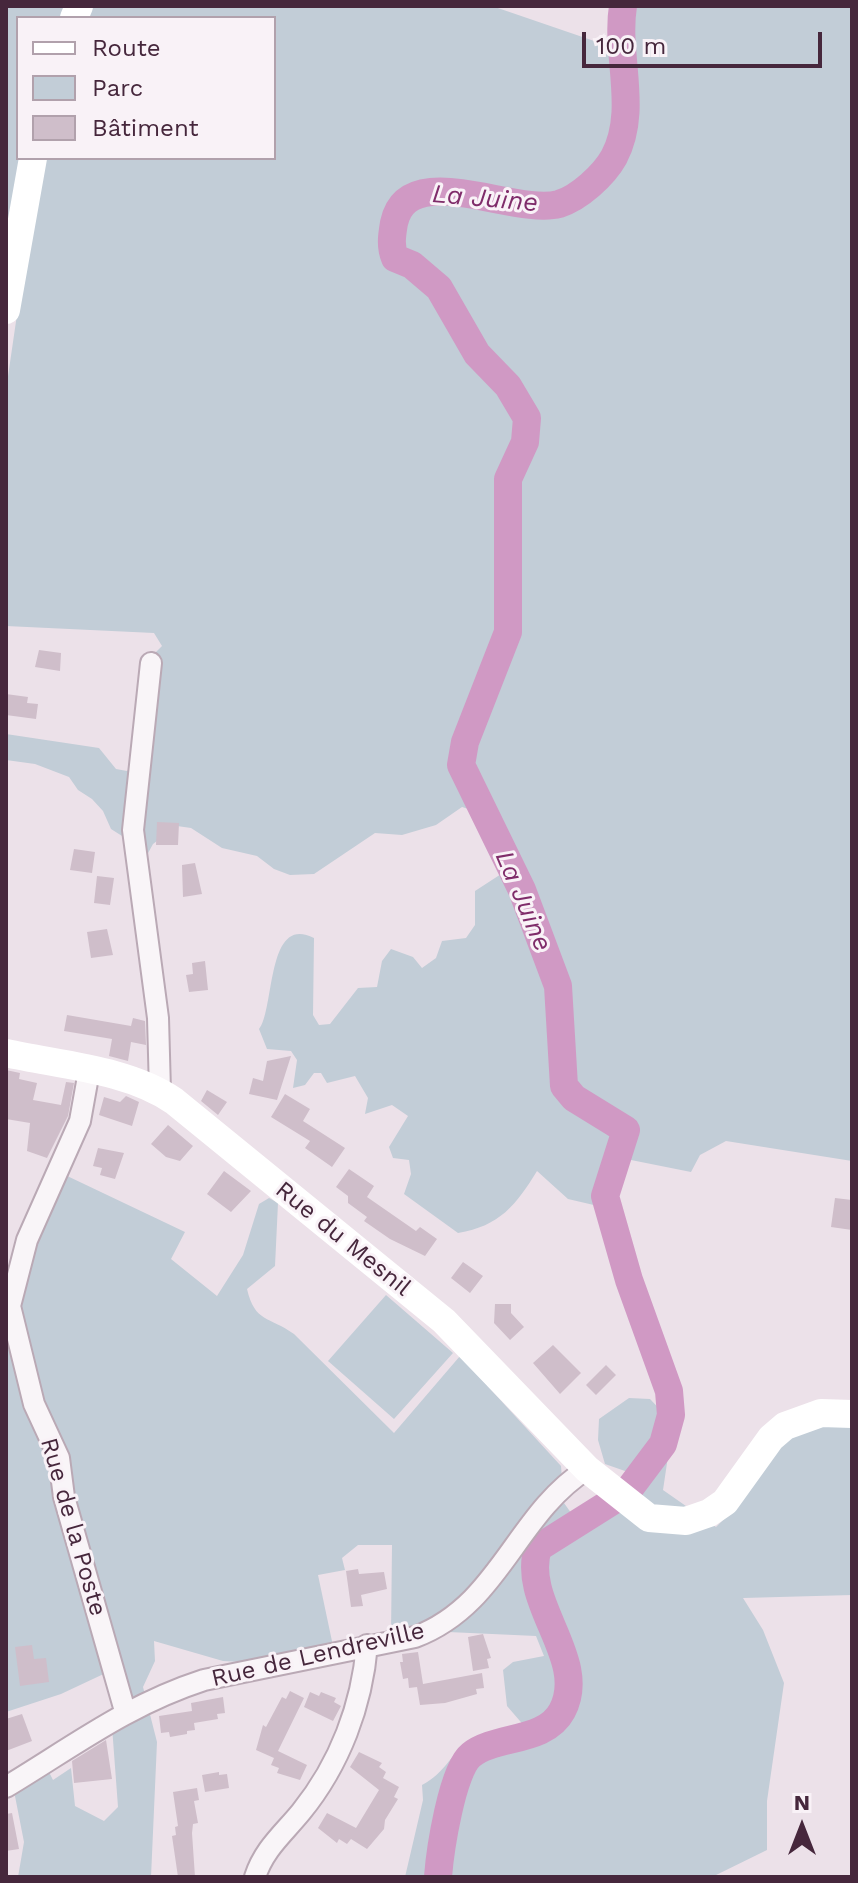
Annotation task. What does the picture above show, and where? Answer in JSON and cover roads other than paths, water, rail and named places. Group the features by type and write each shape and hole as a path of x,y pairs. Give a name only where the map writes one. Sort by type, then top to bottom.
{"street":[{"path":"6,310 33,160"},
{"path":"151,663 133,830 158,1018 160,1091"},
{"name":"Rue du Mesnil","path":"6,1053 89,1071 160,1091 444,1321 587,1469 609,1490 649,1518 667,1522 709,1513 725,1502 771,1438 785,1426 821,1413 852,1414"},
{"name":"Rue de la Poste","path":"89,1071 80,1121 27,1240 10,1306 34,1404 59,1458 64,1497 125,1711"},
{"name":"Rue de Lendreville","path":"6,1787 125,1711 204,1680 415,1637 456,1617 478,1595 551,1497 587,1469"},
{"path":"255,1877 261,1858 303,1810 334,1759 363,1687 367,1645"}],"waterway":[{"name":"La Juine","path":"438,1877 448,1812 464,1763 481,1749 544,1729 562,1711 568,1691 568,1671 538,1589 535,1569 538,1548 627,1492 663,1444 671,1415 669,1391 629,1280 605,1196 626,1130 574,1098 564,1086 558,986 522,890 461,765 465,742 508,632 508,479 525,442 527,418 508,386 477,354 439,288 412,265 395,258 392,236 403,204 419,194 465,194 540,206 559,204 575,197 597,178 614,157 625,120 623,6"}]}
